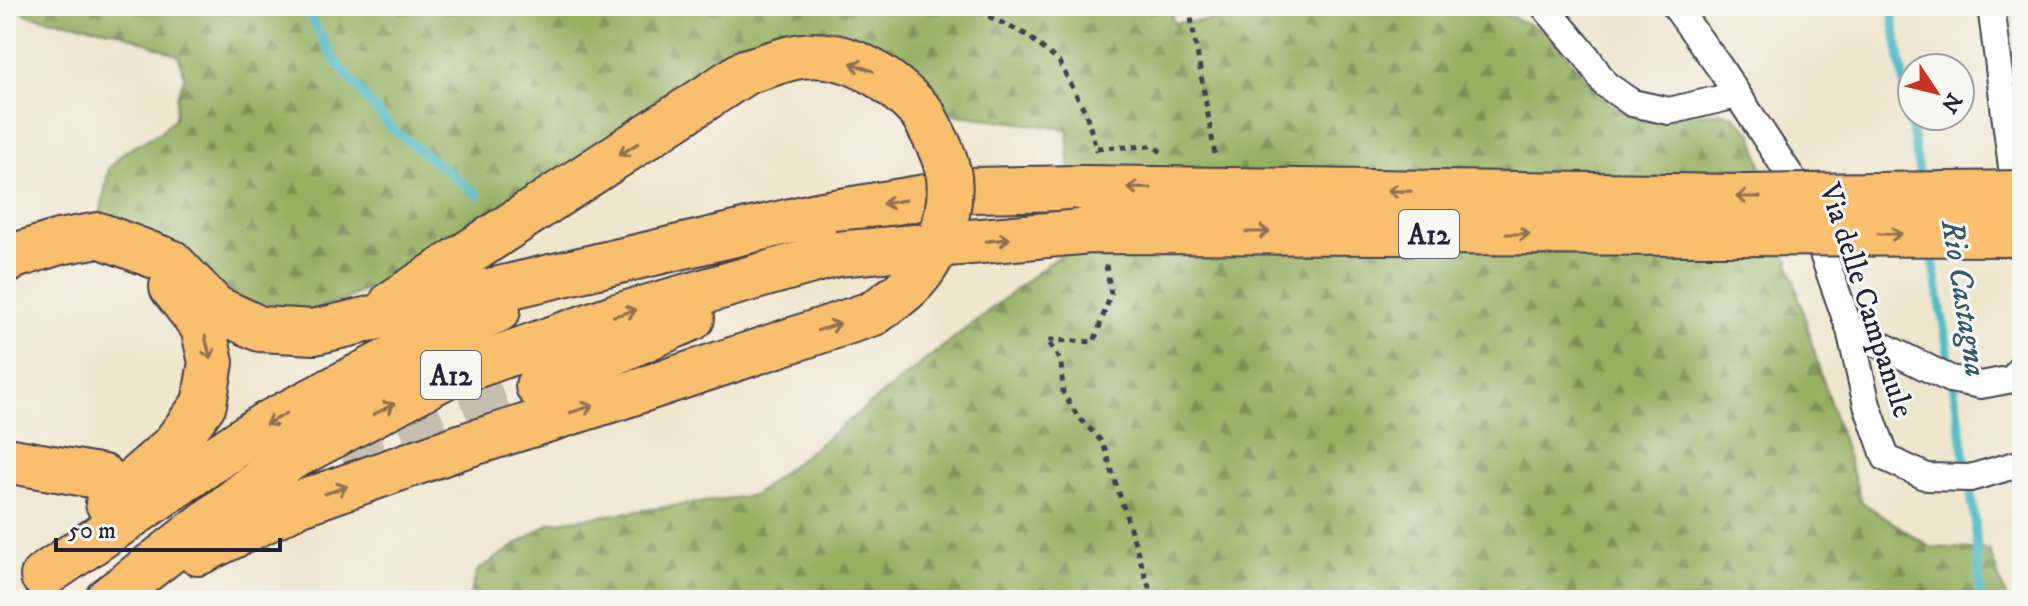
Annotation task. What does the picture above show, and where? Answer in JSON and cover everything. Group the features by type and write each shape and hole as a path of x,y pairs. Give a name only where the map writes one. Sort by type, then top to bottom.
{"highway":[{"path":"110,598 301,503 460,447 874,313 910,285 935,250 946,220 949,178 942,153 923,114 900,89 874,71 838,58 802,56 747,71 366,319"},
{"name":"A12","path":"31,588 263,426 428,340 600,267 817,215 1092,166 1743,197 2022,193"},
{"name":"A12","path":"110,598 289,459 446,376 617,316 837,254 1091,231 2022,237"},
{"path":"31,588 91,517 173,446 204,404 211,362 203,327 165,279 99,235"},
{"path":"6,262 11,257 59,242 99,235 171,262 215,308 260,329 314,332 600,267"},
{"path":"538,386 837,254"},
{"path":"6,460 103,477"}],"street":[{"path":"1544,6 1587,57 1605,84 1632,103 1669,111 1737,95"},
{"name":"Via delle Campanule","path":"1676,6 1801,192 1850,330 1867,405 1886,458 1927,477 1970,478 2022,463"},
{"name":"Via delle Campanule","path":"1676,6 1690,6"},
{"path":"1991,6 2022,237"},
{"path":"1850,330 1950,379 1981,385 2013,379 2022,366"}],"path":[{"path":"967,6 1027,35 1059,62 1086,113 1092,166 1153,146 1172,159"},
{"path":"1189,6 1215,156"},
{"path":"1104,255 1111,294 1094,342 1047,340 1061,362 1063,393 1077,415 1103,443 1153,600"}],"green space":[{"path":"13,6 1171,6 1173,23 1415,6 1486,6 1549,33 1599,95 1633,119 1720,112 1733,115 1752,133 1819,368 1862,502 1930,547 1989,550 2007,600 468,600 478,570 550,523 754,495 1075,243 1067,129 943,113 841,45 594,150 391,277 342,301 297,315 267,313 100,215 109,169 123,153 160,132 175,118 177,96 185,76 178,55 115,31 28,15"}],"building":[{"path":"1218,6 1250,6 1250,8 1219,11"}],"waterway":[{"path":"304,6 336,62 390,127 478,195"},
{"name":"Rio Castagna","path":"1891,6 1921,184"},
{"name":"Rio Castagna","path":"1931,246 1975,519 1981,600"}],"tunnel":[{"path":"149,483 197,490 264,486 389,451 538,386"}]}
